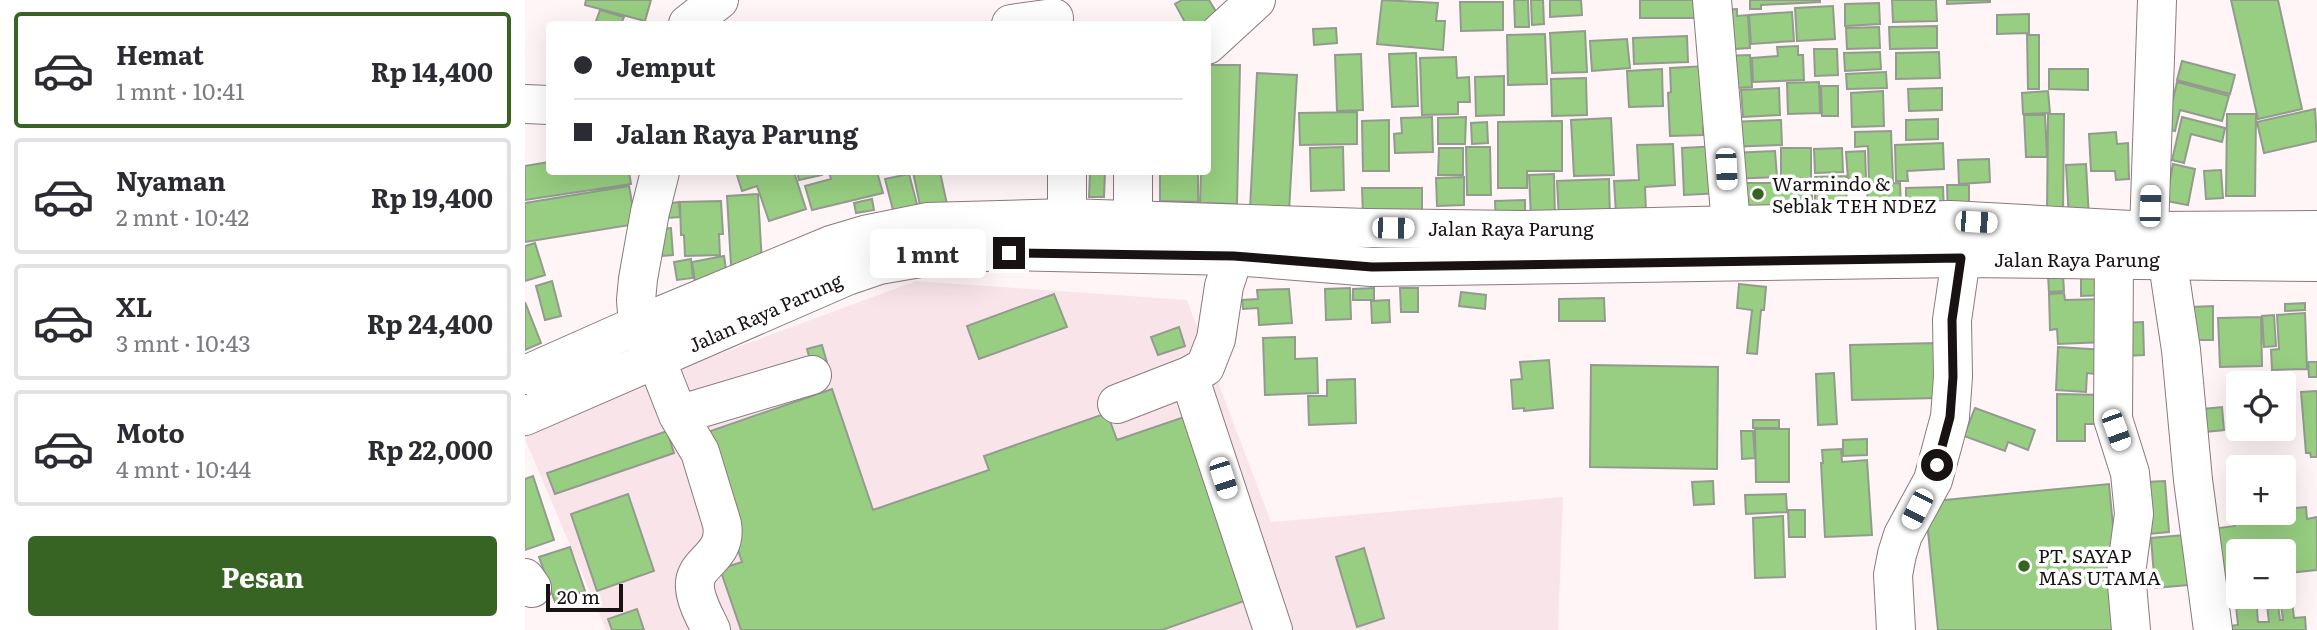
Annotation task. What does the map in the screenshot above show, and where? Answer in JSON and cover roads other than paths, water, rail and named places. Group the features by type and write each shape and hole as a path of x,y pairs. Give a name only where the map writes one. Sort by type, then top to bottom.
{"main road":[{"path":"692,21 720,0"},
{"path":"710,21 720,0"},
{"path":"1211,41 1255,0"},
{"path":"1712,0 1731,225"},
{"path":"2157,0 2159,246 2170,277 2181,350 2193,480 2213,630"},
{"path":"1032,21 1054,18"},
{"path":"525,104 546,104"},
{"path":"659,175 638,279 638,325 656,359 678,415 700,452 724,535 721,545 699,572 694,585 711,630"},
{"path":"1067,175 1067,218"},
{"path":"1133,175 1133,220"},
{"name":"Jalan Raya Parung","path":"525,376 638,325 831,245 927,222 1067,218 1367,228 1493,229 1951,220 2159,246 2317,262"},
{"name":"Jalan Raya Parung","path":"525,416 848,276 879,265 938,255 1000,251 1234,256 1372,267 1961,258 2114,260 2159,246 2317,230"},
{"path":"1117,404 1205,367 1216,339 1224,286 1234,256"},
{"path":"1896,630 1893,576 1897,554 1903,536 1933,480 1950,417 1953,377 1952,320 1961,258"},
{"path":"2114,260 2113,419 2130,473 2134,514 2126,573 2131,630"},
{"path":"678,415 812,374"},
{"path":"1189,376 1273,630"}],"place":[{"name":"Warmindo & Seblak TEH NDEZ","path":"1758,194"},
{"name":"PT. SAYAP MAS UTAMA","path":"2024,566"}]}
